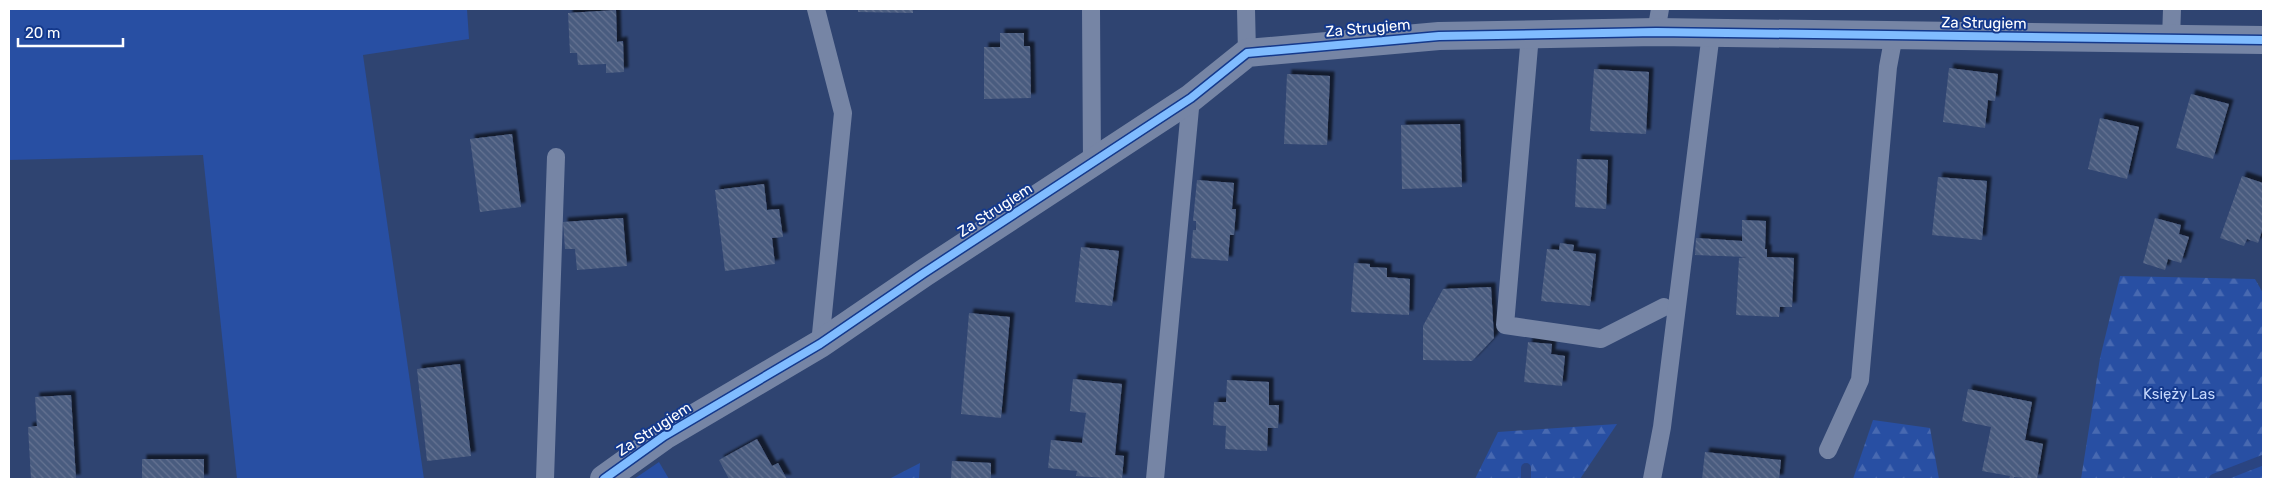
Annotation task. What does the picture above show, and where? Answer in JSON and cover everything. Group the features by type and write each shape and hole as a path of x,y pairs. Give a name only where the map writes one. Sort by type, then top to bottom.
{"street":[{"name":"Za Strugiem","path":"604,479 664,436 820,344 924,272 1092,164 1191,98 1247,53 1439,36 1530,35 1658,20 1711,33 2263,40"}],"lane":[{"path":"816,9 843,113 820,344"},
{"path":"1091,9 1092,164"},
{"path":"1246,9 1247,53"},
{"path":"2170,39 2172,9"},
{"path":"1652,479 1662,427 1683,242 1711,33"},
{"path":"1530,35 1506,325 1601,339 1664,307"},
{"path":"1828,450 1860,380 1888,68 1894,35"},
{"path":"1155,479 1191,98"},
{"path":"546,479 556,157"}],"green space":[{"path":"9,9 467,9 469,39 363,55 424,479 237,479 203,155 9,160"},
{"name":"Księży Las","path":"2120,276 2255,279 2263,293 2263,479 2081,479 2100,358"},
{"path":"1873,420 1930,428 1939,479 1853,479"},
{"path":"1617,424 1580,479 1475,479 1498,432"},
{"path":"659,462 669,479 634,479"},
{"path":"920,463 919,479 889,479"}],"building":[{"path":"858,9 913,9 913,13 858,12"},
{"path":"616,10 617,42 623,41 624,72 606,73 606,64 578,65 577,53 570,53 568,13"},
{"path":"1000,33 1024,33 1024,46 1030,46 1031,98 984,99 984,47 1000,47"},
{"path":"1949,68 1998,74 1995,101 1988,100 1985,128 1943,122"},
{"path":"1594,69 1649,72 1646,134 1590,131"},
{"path":"1287,74 1330,76 1327,145 1284,144"},
{"path":"2191,94 2229,104 2213,159 2176,148"},
{"path":"2100,118 2139,127 2127,179 2088,169"},
{"path":"1460,124 1462,187 1402,189 1401,125"},
{"path":"512,134 521,207 480,212 470,139"},
{"path":"1577,159 1608,160 1606,209 1575,207"},
{"path":"2242,176 2263,183 2263,228 2258,243 2247,239 2244,246 2220,238"},
{"path":"1938,177 1987,181 1982,240 1932,235"},
{"path":"1197,180 1234,183 1232,209 1236,209 1234,235 1230,235 1228,261 1191,258 1193,230 1196,230 1196,221 1193,221"},
{"path":"764,184 767,210 779,209 783,237 772,238 775,264 725,271 715,190"},
{"path":"623,218 627,266 577,270 575,249 565,249 563,222"},
{"path":"2155,218 2181,225 2179,234 2189,237 2181,263 2168,259 2165,270 2143,263"},
{"path":"1742,220 1766,221 1765,249 1767,249 1767,257 1794,258 1792,307 1780,307 1779,317 1736,315 1739,258 1747,257 1695,255 1696,238 1742,241"},
{"path":"1560,243 1574,245 1573,251 1596,254 1590,306 1541,301 1547,249 1559,250"},
{"path":"1081,247 1119,251 1112,306 1075,302"},
{"path":"1354,263 1370,264 1370,267 1387,268 1387,277 1410,279 1409,315 1351,312"},
{"path":"1491,287 1494,338 1472,361 1423,360 1423,326 1443,289"},
{"path":"969,313 1010,317 1001,418 961,414"},
{"path":"1528,342 1552,344 1551,354 1565,356 1562,386 1524,382"},
{"path":"460,364 471,456 427,461 417,369"},
{"path":"1073,379 1122,384 1115,455 1124,456 1122,479 1076,476 1077,471 1048,468 1051,440 1082,443 1086,413 1070,411"},
{"path":"1227,380 1269,382 1269,405 1279,405 1278,428 1268,428 1267,451 1225,449 1226,426 1213,425 1214,402 1226,402"},
{"path":"1968,389 2032,402 2025,440 2043,444 2037,479 2014,477 2014,479 2009,479 2010,476 1982,471 1991,427 1962,421"},
{"path":"71,395 76,479 31,479 28,427 37,426 35,397"},
{"path":"757,439 772,466 778,463 787,479 729,479 719,460"},
{"path":"1705,452 1781,460 1779,479 1702,479"},
{"path":"142,459 204,459 204,479 142,479"},
{"path":"952,461 991,463 991,479 951,479"}],"waterway":[{"path":"2214,479 2263,460"},
{"path":"1526,468 1526,479"}],"cycle path":[{"path":"604,479 664,436 820,344 924,273 1191,98 1247,53 1439,36 1656,32 2263,40"}]}
